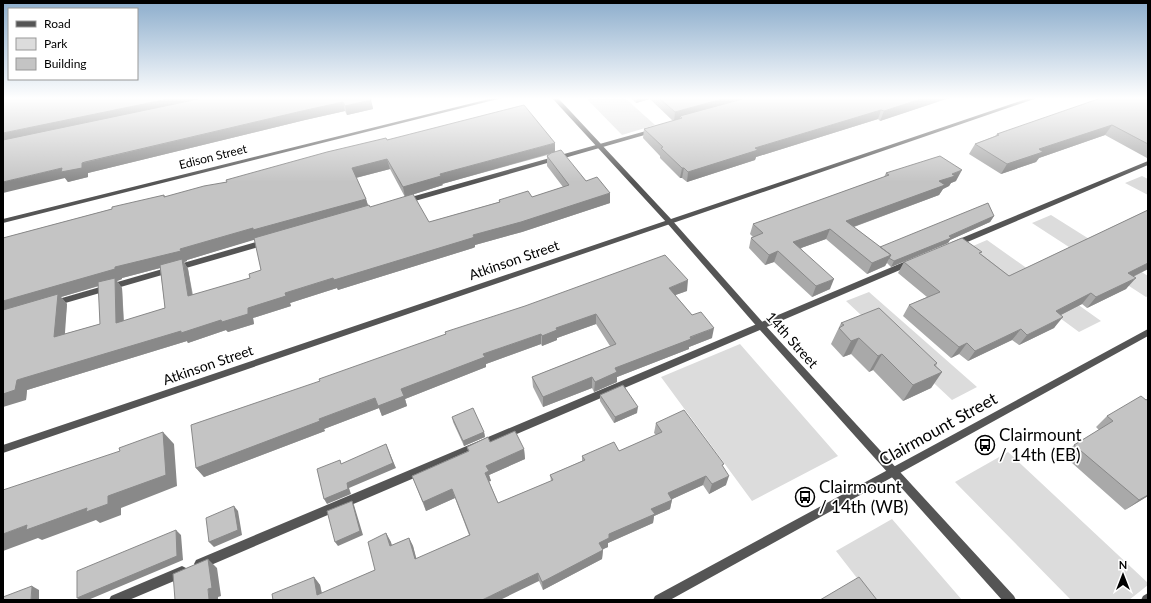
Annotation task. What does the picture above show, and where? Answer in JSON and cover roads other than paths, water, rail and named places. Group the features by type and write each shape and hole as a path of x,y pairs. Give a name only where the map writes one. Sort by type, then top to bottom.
{"street":[{"name":"Edison Street","path":"3,221 386,126"},
{"name":"14th Street","path":"581,126 669,220 762,327 1010,600"},
{"name":"Atkinson Street","path":"3,449 669,220 950,126"},
{"path":"398,204 660,128"},
{"path":"950,246 1148,163"},
{"path":"49,305 277,239"},
{"path":"115,600 762,327 921,258"},
{"name":"Clairmount Street","path":"660,600 1148,332"}],"place":[{"name":"Clairmount / 14th (EB)","path":"985,445"},
{"name":"Clairmount / 14th (WB)","path":"805,497"}]}
